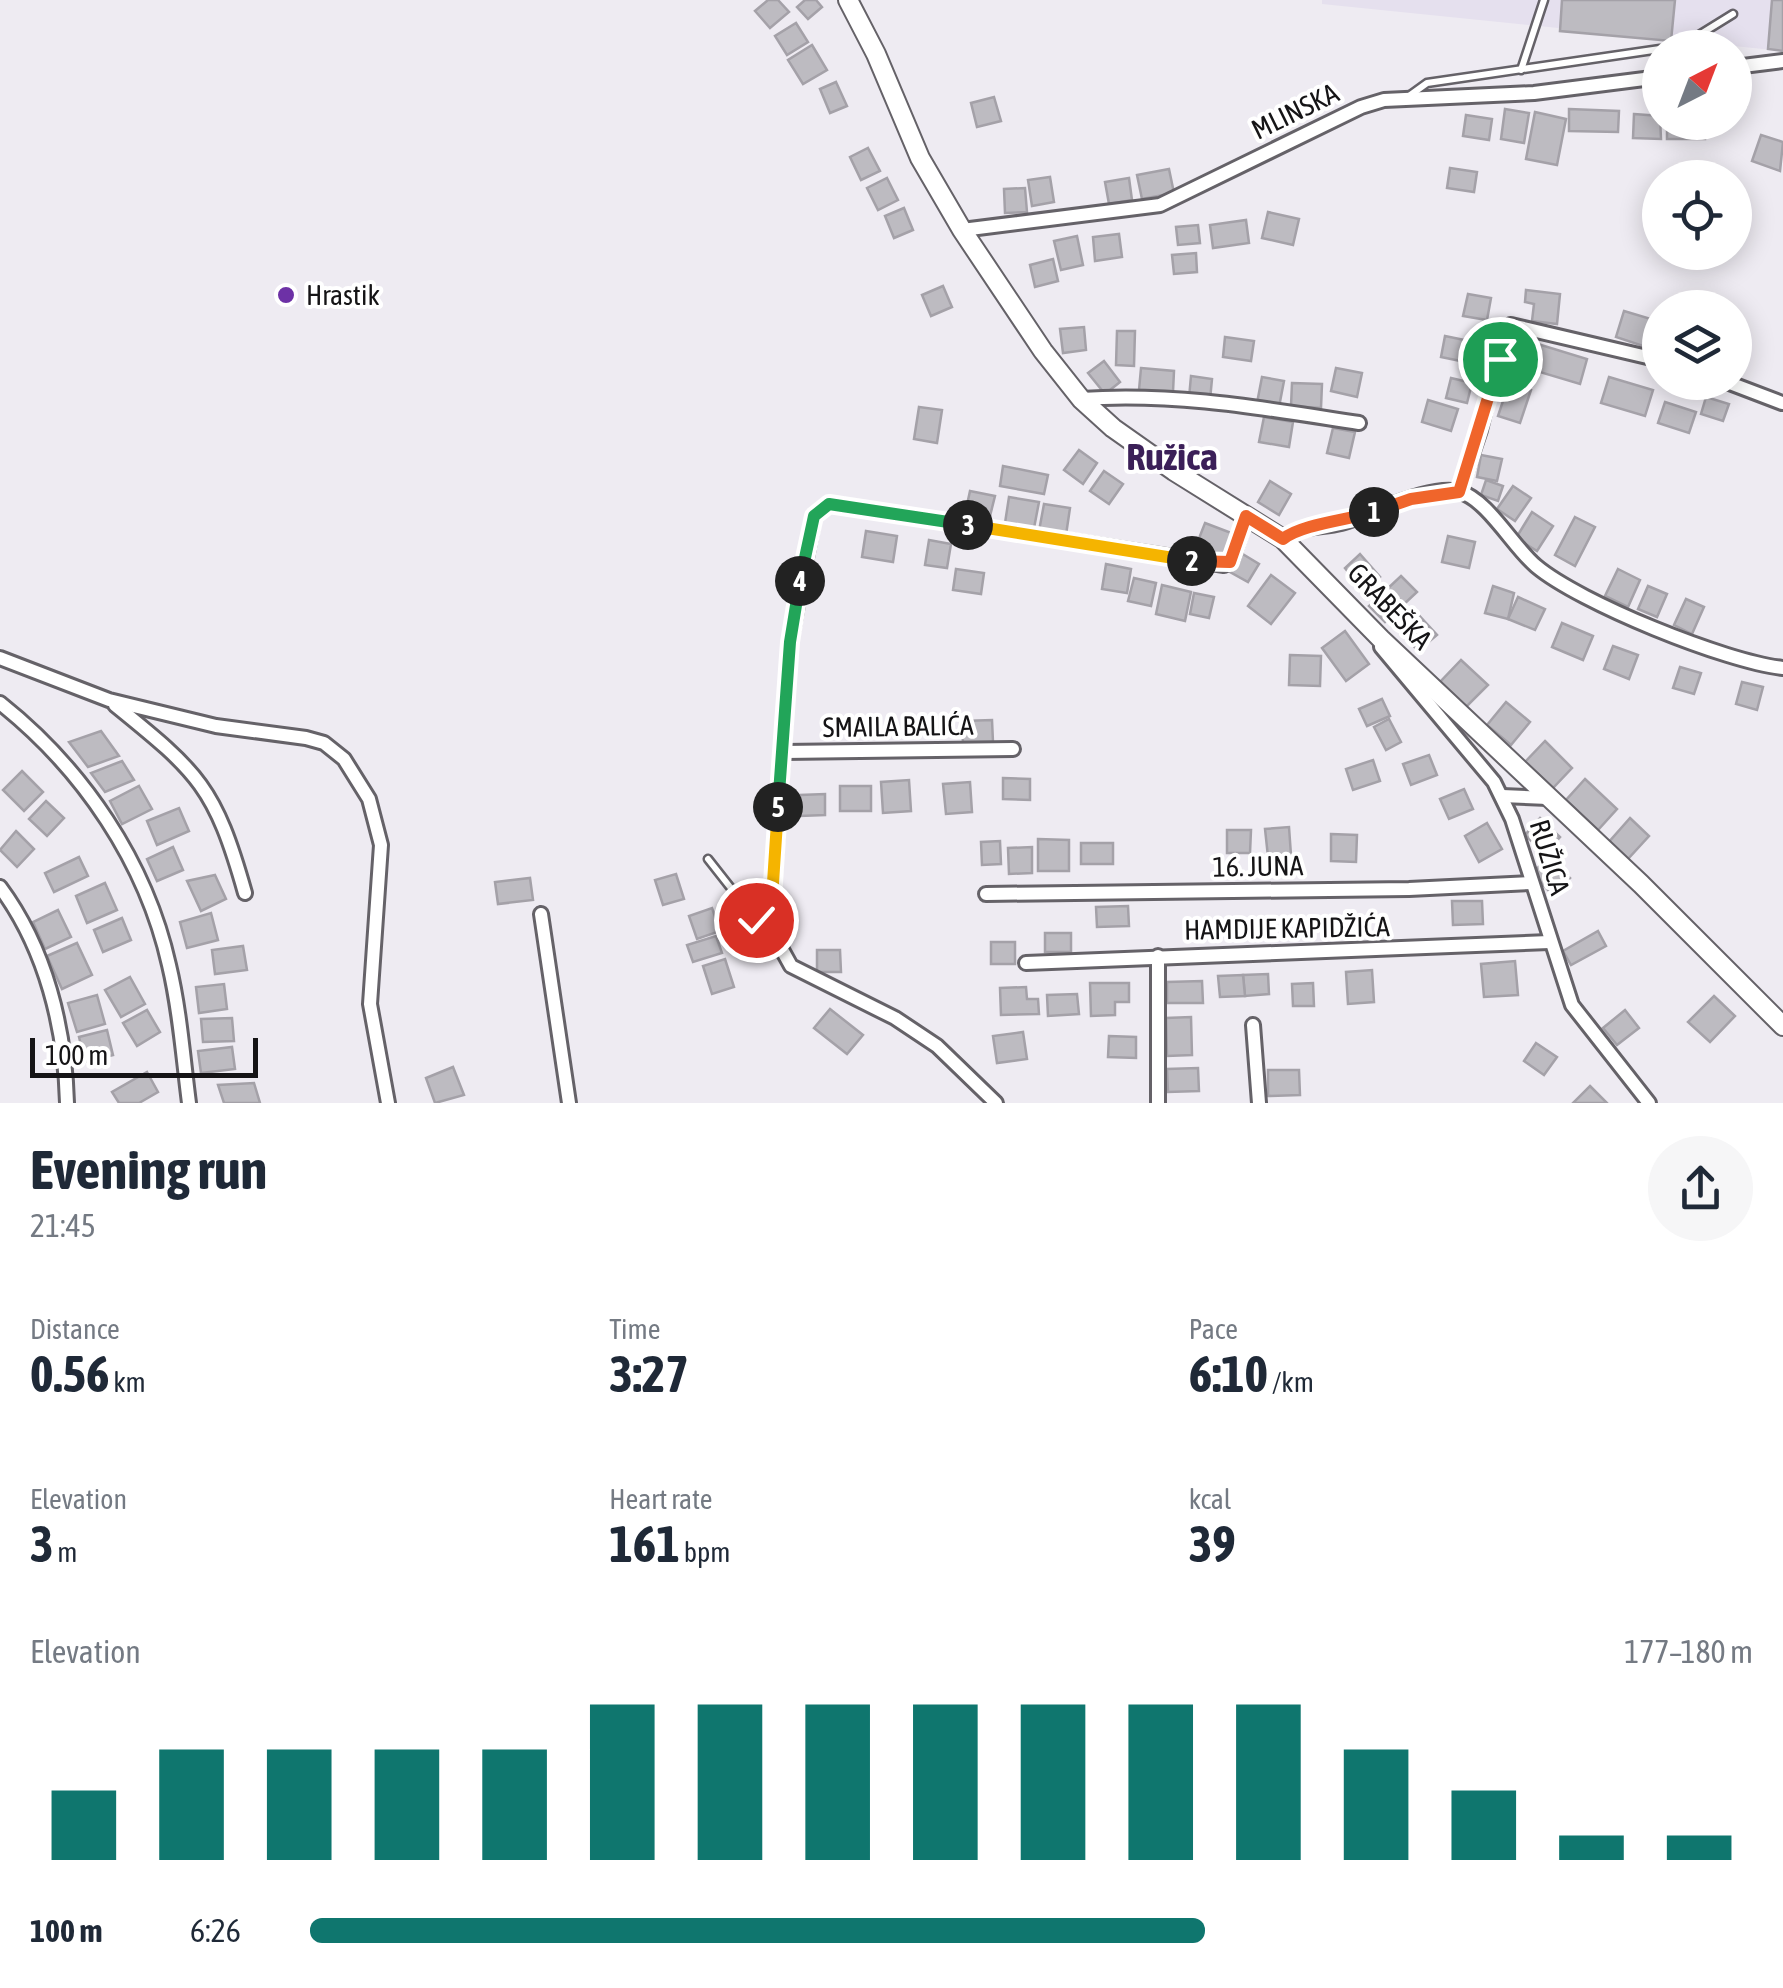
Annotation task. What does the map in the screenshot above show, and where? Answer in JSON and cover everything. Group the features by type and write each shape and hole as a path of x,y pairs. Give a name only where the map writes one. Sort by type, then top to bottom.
{"street":[{"name":"GRABEŠKA","path":"848,0 876,54 920,158 962,230 1043,351 1081,399 1113,428 1283,539 1382,640 1780,1016"},
{"path":"1752,65 1779,61"},
{"name":"MLINSKA","path":"962,230 1160,205 1362,107 1409,96 1534,93 1642,79"},
{"path":"1459,492 1486,412 1503,335 1512,325 1642,356"},
{"path":"1752,392 1782,403"},
{"path":"1081,399 1128,396 1199,400 1359,423"},
{"path":"1283,539 1293,531 1340,523 1411,499 1459,492 1487,512 1537,567 1575,594 1747,661 1783,668"},
{"path":"996,1103 938,1046 896,1018 791,966 770,928 797,596 812,526 822,508 844,506 1224,564 1232,559 1246,516"},
{"name":"RUŽICA","path":"1382,640 1386,655 1480,762 1502,796 1572,1006 1650,1103"},
{"path":"0,658 109,700 202,723 306,738 334,750 352,768 370,799 381,844 370,1004 388,1103"},
{"path":"109,700 173,752 206,788 225,828 245,893"},
{"path":"0,703 77,778 105,814 128,856 153,912 168,961 180,1016 189,1103"},
{"name":"SMAILA BALIĆA","path":"784,752 1013,749"},
{"path":"1502,796 1548,798"},
{"name":"16. JUNA","path":"986,894 1530,883"},
{"path":"0,887 40,962 56,1005 68,1103"},
{"path":"541,914 569,1103"},
{"name":"HAMDIJE KAPIDŽIĆA","path":"1026,963 1550,942"},
{"path":"1158,956 1158,1103"},
{"path":"1253,1025 1258,1103"}],"lane":[{"path":"1520,70 1544,0"},
{"path":"1708,30 1733,14"},
{"path":"1409,96 1427,83 1642,52"},
{"path":"708,859 756,920 770,928"}],"shaded area":[{"path":"1322,0 1783,0 1783,51 1752,48 1752,30 1642,30 1642,37 1322,4"}],"building":[{"path":"768,0 778,0 789,12 770,28 755,11"},
{"path":"805,0 816,0 822,7 808,19 797,7"},
{"path":"1562,0 1675,0 1672,30 1642,30 1642,38 1560,31"},
{"path":"1772,0 1783,0 1783,51 1768,49"},
{"path":"796,23 808,42 787,55 775,36"},
{"path":"812,45 827,70 803,84 788,60"},
{"path":"836,82 847,106 830,113 820,89"},
{"path":"994,97 1001,121 977,127 971,103"},
{"path":"1505,109 1529,113 1524,143 1501,139"},
{"path":"1569,109 1619,111 1618,132 1569,131"},
{"path":"1535,112 1566,119 1557,165 1526,159"},
{"path":"1634,114 1642,115 1642,138 1633,138"},
{"path":"1466,115 1492,119 1489,140 1463,136"},
{"path":"1761,135 1783,142 1780,171 1752,161"},
{"path":"868,148 880,171 861,180 850,157"},
{"path":"1450,168 1477,172 1474,192 1447,188"},
{"path":"1169,169 1174,193 1142,199 1137,175"},
{"path":"1050,177 1054,202 1032,206 1028,180"},
{"path":"887,178 898,200 878,210 867,188"},
{"path":"1129,178 1132,200 1109,204 1105,182"},
{"path":"1025,188 1027,212 1005,213 1004,189"},
{"path":"904,208 913,230 894,238 885,216"},
{"path":"1268,212 1299,219 1293,245 1262,238"},
{"path":"1246,220 1249,243 1213,248 1210,225"},
{"path":"1198,225 1200,243 1178,245 1176,227"},
{"path":"1119,234 1122,257 1095,261 1093,237"},
{"path":"1077,236 1083,265 1061,270 1054,241"},
{"path":"1196,253 1197,272 1174,274 1172,255"},
{"path":"1053,259 1058,281 1035,287 1030,265"},
{"path":"943,286 952,307 931,316 922,295"},
{"path":"1526,290 1560,294 1557,324 1532,321 1534,304 1525,302"},
{"path":"1468,294 1491,298 1487,320 1463,316"},
{"path":"1624,311 1642,316 1642,346 1616,337"},
{"path":"1084,327 1086,350 1063,353 1060,329"},
{"path":"1117,331 1135,331 1134,366 1116,365"},
{"path":"1445,336 1479,343 1475,364 1441,357"},
{"path":"1225,337 1254,341 1251,361 1223,357"},
{"path":"1528,341 1587,359 1580,384 1520,366"},
{"path":"1104,361 1120,382 1105,394 1088,373"},
{"path":"1141,368 1174,371 1173,392 1139,390"},
{"path":"1336,368 1362,373 1357,397 1331,391"},
{"path":"1191,376 1212,379 1210,400 1189,398"},
{"path":"1262,377 1284,381 1279,407 1257,403"},
{"path":"1609,377 1642,387 1642,400 1650,400 1645,416 1601,403"},
{"path":"1451,378 1472,383 1467,403 1446,398"},
{"path":"1292,383 1322,384 1321,408 1291,406"},
{"path":"1509,383 1531,390 1520,423 1498,416"},
{"path":"1428,400 1458,409 1451,431 1422,422"},
{"path":"1705,400 1729,404 1723,421 1701,414"},
{"path":"1665,402 1696,412 1689,433 1658,423"},
{"path":"919,407 942,410 937,443 914,439"},
{"path":"1264,417 1293,422 1289,447 1259,442"},
{"path":"1333,428 1355,432 1349,458 1327,453"},
{"path":"1079,450 1097,463 1083,484 1064,470"},
{"path":"1481,455 1502,459 1497,481 1477,477"},
{"path":"1003,466 1048,475 1044,494 1000,486"},
{"path":"1104,471 1123,484 1109,504 1090,491"},
{"path":"1486,480 1503,486 1498,501 1481,495"},
{"path":"1270,481 1291,494 1279,515 1258,502"},
{"path":"1513,486 1531,498 1515,521 1497,509"},
{"path":"970,491 995,496 989,520 965,514"},
{"path":"1009,497 1039,502 1034,528 1005,523"},
{"path":"1044,504 1070,508 1066,535 1039,531"},
{"path":"1532,512 1553,526 1537,551 1516,538"},
{"path":"1575,517 1595,527 1575,566 1555,555"},
{"path":"1205,523 1234,534 1226,557 1196,546"},
{"path":"866,531 897,536 893,562 862,557"},
{"path":"1448,536 1475,542 1469,568 1442,562"},
{"path":"929,540 951,544 947,568 925,565"},
{"path":"1241,553 1259,564 1248,582 1230,572"},
{"path":"1360,554 1380,577 1364,591 1345,568"},
{"path":"1106,564 1131,569 1127,593 1102,589"},
{"path":"956,569 984,573 981,594 953,590"},
{"path":"1618,569 1640,580 1628,607 1605,596"},
{"path":"1271,575 1295,593 1271,624 1248,606"},
{"path":"1401,576 1417,592 1385,622 1369,606"},
{"path":"1134,578 1156,583 1151,606 1128,601"},
{"path":"1162,585 1191,592 1185,621 1156,614"},
{"path":"1493,586 1514,593 1508,619 1485,613"},
{"path":"1648,586 1667,594 1657,617 1638,609"},
{"path":"1194,593 1214,597 1209,618 1190,614"},
{"path":"1518,597 1545,609 1535,630 1508,619"},
{"path":"1686,599 1704,607 1692,634 1674,625"},
{"path":"1416,612 1437,635 1418,651 1398,628"},
{"path":"1562,623 1593,636 1583,660 1552,647"},
{"path":"1345,631 1369,664 1346,681 1322,648"},
{"path":"1613,646 1638,655 1629,679 1604,669"},
{"path":"1290,655 1321,656 1320,686 1289,685"},
{"path":"1461,660 1488,685 1466,707 1440,682"},
{"path":"1680,667 1701,673 1694,694 1673,688"},
{"path":"1742,682 1763,687 1757,710 1736,704"},
{"path":"1382,699 1390,716 1367,726 1359,709"},
{"path":"1506,702 1530,722 1511,745 1487,725"},
{"path":"1389,719 1401,742 1386,750 1374,727"},
{"path":"992,720 993,742 963,744 962,721"},
{"path":"101,731 119,756 88,767 69,742"},
{"path":"1545,741 1572,768 1553,788 1525,762"},
{"path":"1429,755 1437,775 1411,785 1403,764"},
{"path":"1373,760 1380,781 1353,790 1346,769"},
{"path":"122,761 134,780 105,792 91,773"},
{"path":"22,771 43,792 24,811 3,790"},
{"path":"1003,778 1030,779 1030,800 1003,799"},
{"path":"1585,779 1617,809 1598,830 1566,800"},
{"path":"909,780 911,811 883,813 881,782"},
{"path":"970,782 972,812 946,814 943,784"},
{"path":"139,786 152,809 122,824 110,801"},
{"path":"840,786 871,786 871,811 840,811"},
{"path":"1464,789 1473,809 1449,819 1440,799"},
{"path":"825,794 825,815 800,816 800,795"},
{"path":"46,801 64,818 47,836 29,819"},
{"path":"179,808 189,831 157,845 147,821"},
{"path":"1540,818 1560,837 1545,854 1525,835"},
{"path":"1630,818 1649,836 1627,860 1608,843"},
{"path":"1487,823 1502,849 1479,862 1465,836"},
{"path":"1289,827 1291,855 1268,857 1265,829"},
{"path":"1227,830 1251,830 1250,853 1227,853"},
{"path":"16,831 34,849 17,867 0,850"},
{"path":"1331,834 1357,835 1356,862 1331,861"},
{"path":"1038,839 1069,840 1069,871 1038,871"},
{"path":"1000,841 1001,864 982,865 981,842"},
{"path":"1081,843 1113,843 1113,864 1081,864"},
{"path":"173,847 183,870 157,881 147,859"},
{"path":"1032,847 1032,873 1009,874 1008,848"},
{"path":"79,857 88,876 54,892 45,873"},
{"path":"1548,857 1570,878 1553,895 1532,874"},
{"path":"676,874 684,899 663,905 655,880"},
{"path":"215,875 226,899 201,911 187,881"},
{"path":"530,878 533,900 498,904 495,882"},
{"path":"105,883 117,910 87,923 76,896"},
{"path":"1452,901 1482,901 1483,924 1453,925"},
{"path":"1128,906 1129,926 1097,927 1096,907"},
{"path":"712,908 720,931 697,939 689,916"},
{"path":"58,910 71,937 45,949 33,922"},
{"path":"211,913 218,940 187,948 180,922"},
{"path":"122,918 131,940 103,952 94,930"},
{"path":"1598,931 1606,946 1571,965 1563,951"},
{"path":"1045,933 1071,933 1071,952 1045,952"},
{"path":"716,936 722,953 693,962 687,945"},
{"path":"991,942 1015,942 1015,964 991,964"},
{"path":"77,943 92,975 62,989 47,956"},
{"path":"243,946 247,970 215,974 212,950"},
{"path":"817,950 840,950 841,972 817,972"},
{"path":"725,959 734,987 712,994 703,966"},
{"path":"1515,961 1518,995 1484,997 1481,964"},
{"path":"1372,970 1374,1002 1348,1004 1346,972"},
{"path":"1268,974 1269,994 1245,996 1243,975"},
{"path":"1243,975 1245,996 1220,997 1218,976"},
{"path":"130,977 145,1004 121,1017 105,990"},
{"path":"1202,981 1203,1003 1167,1003 1167,982"},
{"path":"1090,983 1129,983 1129,1002 1115,1002 1115,1015 1091,1016"},
{"path":"1313,983 1314,1006 1293,1006 1292,984"},
{"path":"224,984 227,1009 199,1013 196,987"},
{"path":"1026,987 1027,999 1038,999 1039,1014 1001,1015 1000,988"},
{"path":"1077,994 1079,1014 1048,1016 1047,995"},
{"path":"97,995 105,1024 77,1032 68,1003"},
{"path":"1714,996 1735,1016 1710,1042 1688,1022"},
{"path":"830,1009 863,1035 847,1054 814,1028"},
{"path":"147,1010 160,1032 137,1046 123,1023"},
{"path":"1625,1010 1639,1028 1617,1045 1603,1028"},
{"path":"1191,1017 1192,1055 1167,1056 1166,1018"},
{"path":"232,1018 234,1041 203,1042 201,1019"},
{"path":"107,1030 113,1055 85,1062 79,1037"},
{"path":"1023,1032 1027,1059 997,1063 993,1036"},
{"path":"1109,1036 1136,1037 1136,1058 1108,1057"},
{"path":"1536,1043 1557,1057 1544,1075 1524,1061"},
{"path":"232,1047 235,1069 201,1073 198,1051"},
{"path":"453,1067 464,1095 435,1103 426,1078"},
{"path":"1198,1068 1199,1091 1168,1092 1167,1069"},
{"path":"1268,1070 1299,1070 1300,1095 1268,1096"},
{"path":"147,1072 158,1092 139,1103 119,1103 112,1092"},
{"path":"254,1083 260,1103 224,1103 218,1085"},
{"path":"1590,1086 1607,1103 1573,1103"}],"place":[{"name":"Hrastik","path":"286,295"}],"district":[{"name":"Ružica","path":"1172,457"}],"route":[{"path":"756,920 770,928 768,912 790,642 809,536 814,516 822,508 829,504 897,513 1227,564 1246,516 1283,539 1293,531 1340,523 1411,499 1459,492 1500,359"}]}
